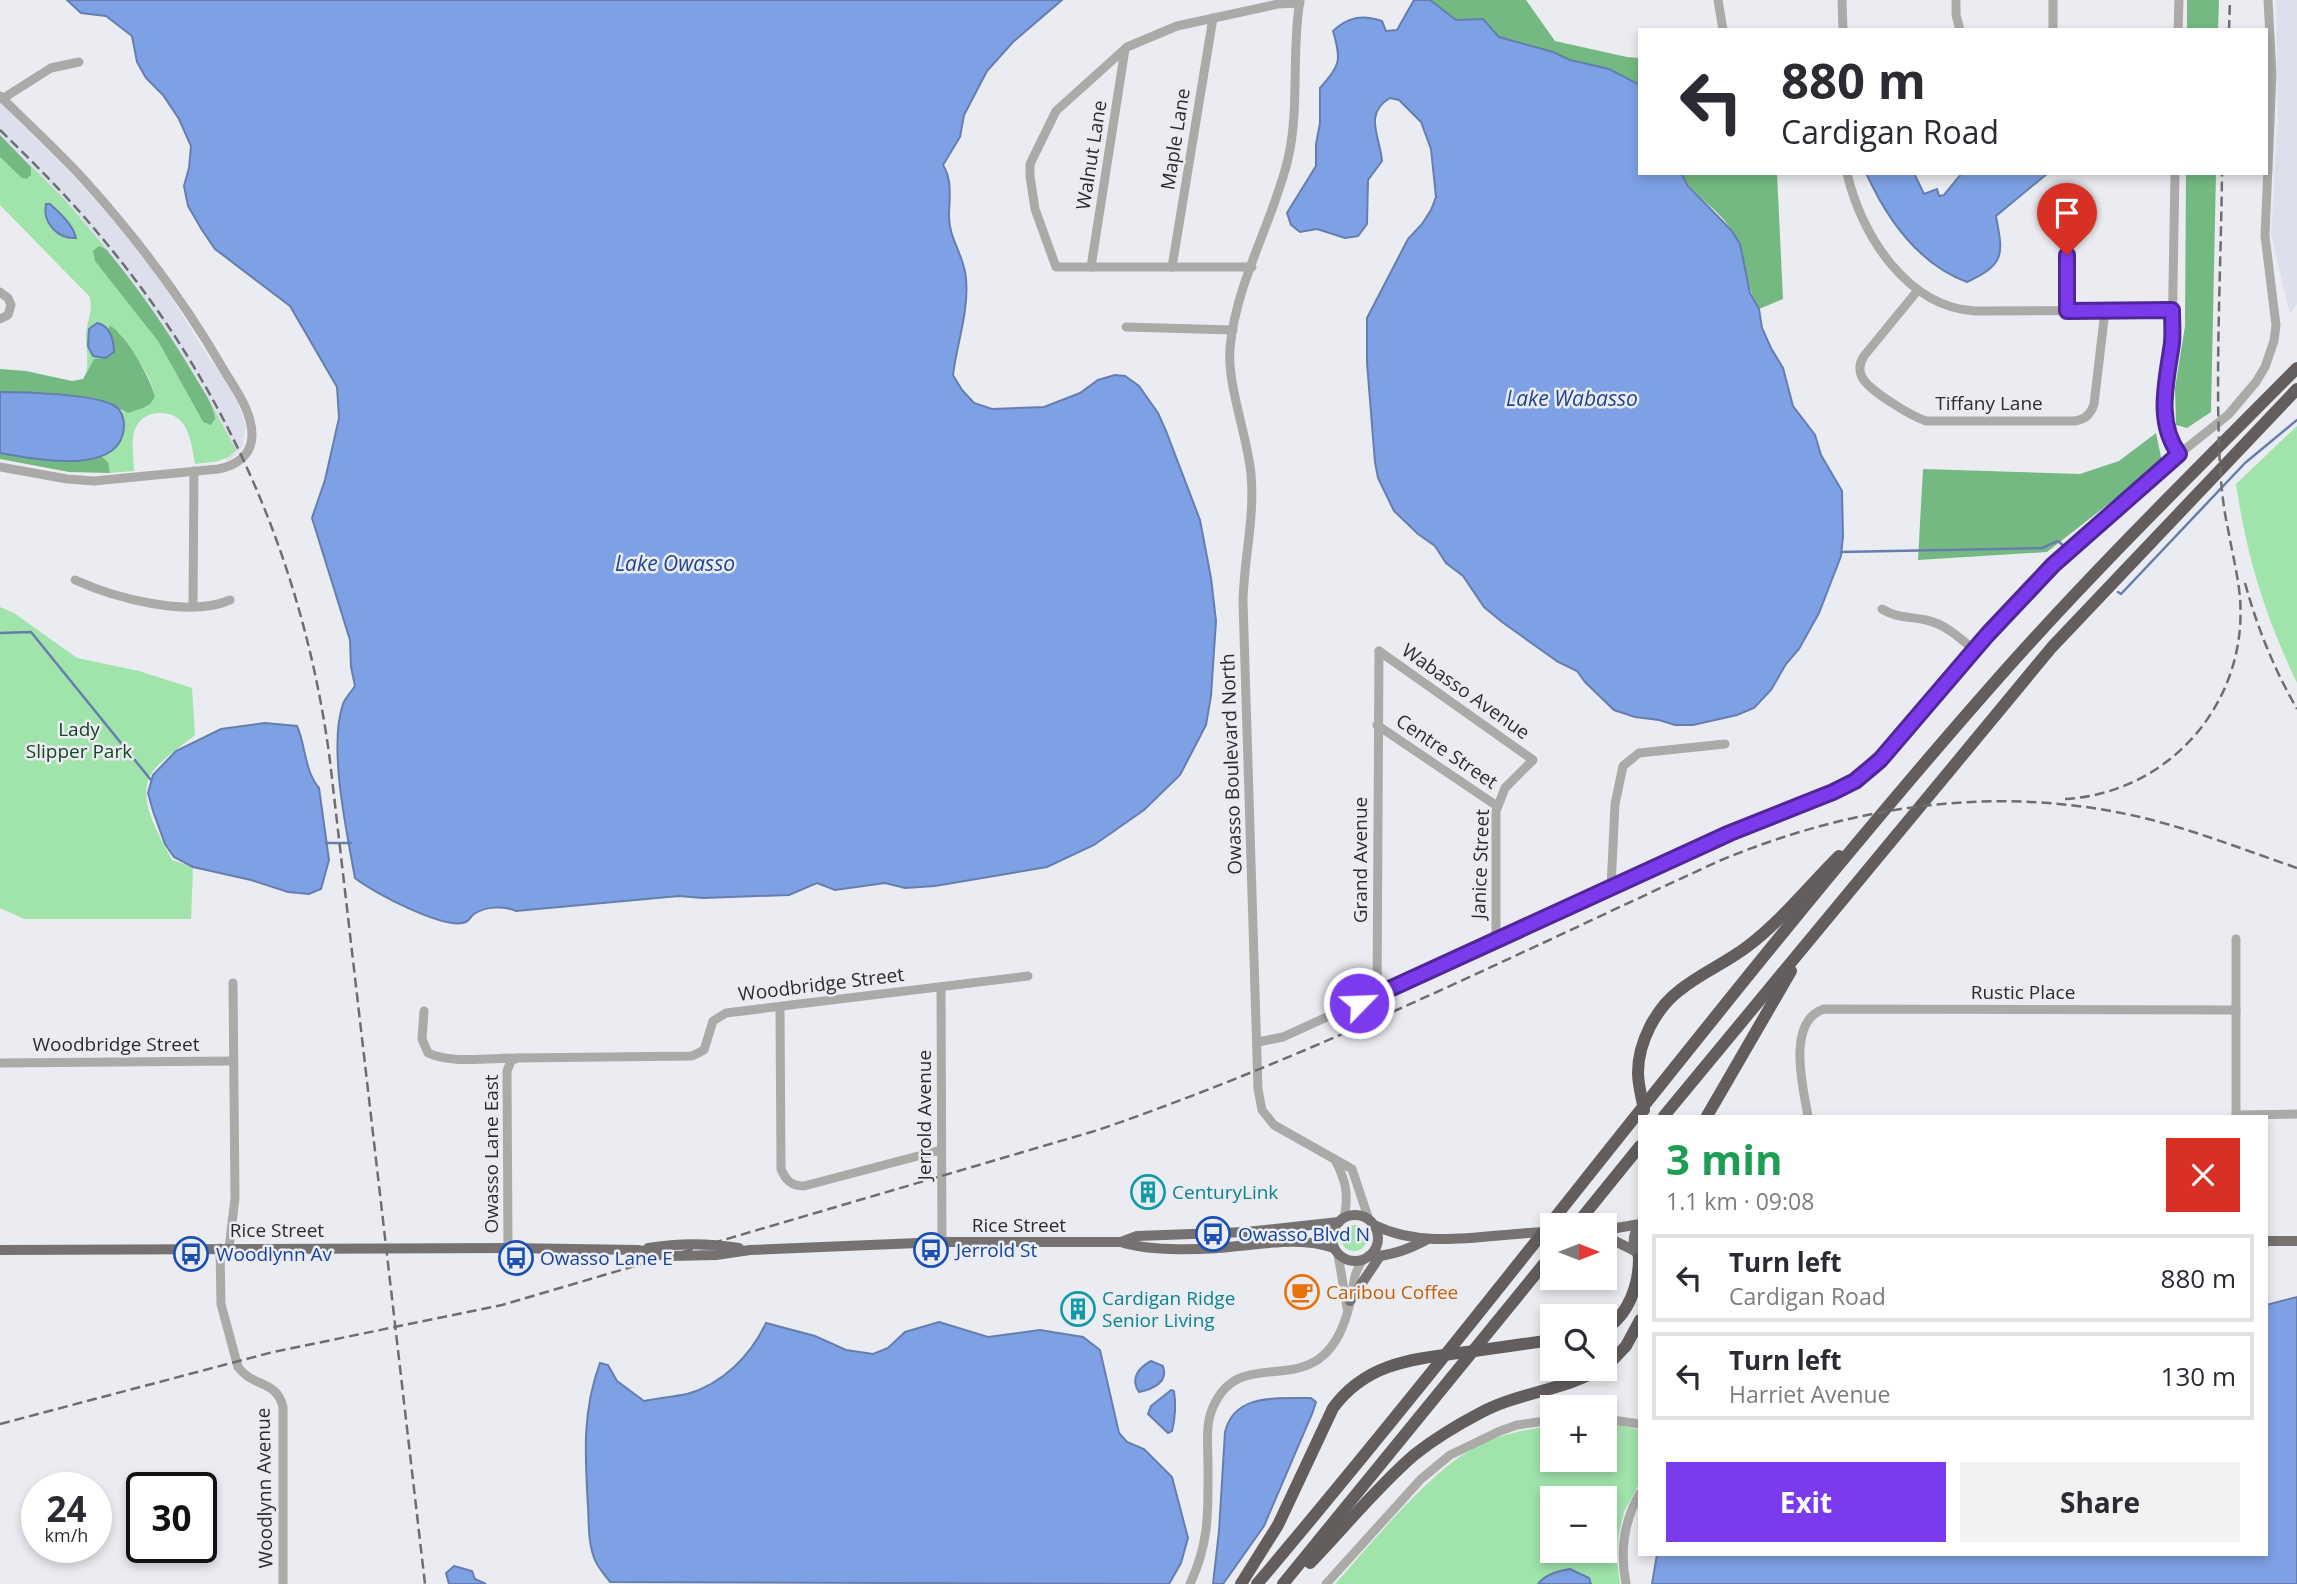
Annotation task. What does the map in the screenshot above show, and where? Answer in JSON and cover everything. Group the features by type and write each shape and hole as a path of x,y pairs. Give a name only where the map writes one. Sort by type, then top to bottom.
{"highway":[{"path":"1257,1584 1868,831 2056,613 2168,496 2297,368"},
{"path":"1665,1115 2052,647 2297,389"},
{"path":"1645,1115 1639,1087 1639,1061 1644,1041 1654,1020 1672,996 1747,947 1845,850 1868,831"},
{"path":"1708,1115 1808,940"},
{"path":"1586,1213 1638,1148"},
{"path":"1617,1318 1623,1313 1638,1279 1638,1256"},
{"path":"1283,1584 1540,1269"},
{"path":"1617,1355 1626,1346 1638,1324"},
{"path":"1617,1359 1625,1354 1638,1336"},
{"path":"1241,1584 1278,1525 1323,1426 1343,1394 1365,1377 1403,1362 1540,1342"},
{"path":"1290,1584 1393,1475 1428,1445 1502,1403 1575,1381"}],"main road":[{"path":"1426,1240 1413,1246 1350,1261 1336,1251 1332,1234 1341,1220 1357,1215 1392,1234 1426,1240 1540,1232"},
{"name":"Rice Street","path":"1121,1242 1137,1236 1246,1233 1341,1220"},
{"path":"1349,1305 1378,1238 1371,1222"},
{"path":"1617,1228 1638,1224"},
{"path":"1638,1227 1633,1236 1638,1256"},
{"name":"Rice Street","path":"0,1250 638,1250 670,1244 717,1244 750,1250 942,1242 1121,1242 1138,1248 1218,1248 1308,1241 1336,1251"},
{"path":"2268,1241 2297,1241"},
{"path":"1617,1243 1638,1256"}],"street":[{"path":"1718,0 1723,28"},
{"path":"1842,0 1843,28"},
{"path":"1956,0 1959,28"},
{"path":"2053,0 2053,28"},
{"path":"2178,28 2179,0"},
{"path":"2268,0 2272,74 2268,167"},
{"path":"1252,267 1056,267 1035,209 1030,164 1056,111 1125,49 1177,26 1300,1"},
{"name":"Owasso Boulevard North","path":"1300,1 1292,142 1283,179 1233,330 1230,364 1243,426 1251,486 1251,528 1244,601 1259,1100 1265,1115 1281,1130 1352,1169 1371,1222"},
{"name":"Maple Lane","path":"1172,267 1213,18"},
{"name":"Walnut Lane","path":"1091,267 1125,49"},
{"path":"0,467 94,481 194,471 226,467 243,458 252,438 249,416 219,360 145,252 107,205 1,97 51,68 79,62"},
{"path":"1848,175 1854,198 1869,231 1892,264 1918,290 1938,303 1963,310 2172,310"},
{"path":"2175,175 2172,342 2166,369 2164,398 2167,430 2172,445 2179,454"},
{"path":"1258,1042 1283,1037 1730,833 1826,796 1855,781 1880,760 1974,650 2053,565 2179,454 2228,415 2256,382 2271,354 2276,325 2265,236 2268,175"},
{"path":"2067,231 2067,311"},
{"name":"Tiffany Lane","path":"1918,290 1864,356 1860,368 1861,375 1868,384 1905,411 1926,421 2084,419 2094,404 2105,311"},
{"path":"0,292 8,298 11,305 8,315 0,319"},
{"path":"1126,327 1233,330"},
{"path":"193,607 194,471"},
{"path":"75,580 127,600 193,607 215,607 230,600"},
{"path":"1882,610 1895,617 1916,618 1939,624 1974,650"},
{"name":"Grand Avenue","path":"1377,995 1379,651"},
{"name":"Wabasso Avenue","path":"1379,651 1533,760"},
{"name":"Centre Street","path":"1377,725 1497,806"},
{"path":"1611,888 1617,788 1623,765 1639,753 1725,744"},
{"name":"Janice Street","path":"1496,940 1497,806 1511,779 1533,760"},
{"path":"2236,939 2236,1115"},
{"name":"Woodbridge Street","path":"424,1010 422,1040 428,1053 441,1058 514,1060 692,1056 704,1050 713,1021 726,1013 1028,976"},
{"name":"Woodlynn Avenue","path":"233,983 234,1198 225,1248 221,1304 238,1367 243,1373 276,1391 283,1407 283,1584"},
{"name":"Jerrold Avenue","path":"941,987 942,1242"},
{"path":"780,1007 781,1169 789,1182 797,1186 804,1185 941,1150"},
{"name":"Rustic Place","path":"1805,1115 1800,1043 1812,1015 1824,1009 2236,1010"},
{"name":"Owasso Lane East","path":"508,1248 507,1071 514,1060"},
{"name":"Woodbridge Street","path":"0,1063 233,1061"},
{"path":"2266,1115 2297,1114"},
{"path":"1335,1160 1347,1186 1348,1199 1341,1220"},
{"path":"1336,1251 1349,1305"},
{"path":"1189,1584 1201,1558 1206,1534 1208,1429 1220,1396 1227,1386 1244,1376 1295,1368 1318,1359 1334,1344 1349,1305 1354,1275 1371,1257"},
{"path":"1617,1421 1638,1424"},
{"path":"1326,1584 1421,1479 1450,1455 1500,1431 1540,1422"},
{"path":"1626,1584 1623,1544 1629,1515 1638,1497"}],"shaded area":[{"path":"2276,0 2297,0 2297,304 2290,314 2271,235 2278,120"},
{"path":"0,103 77,180 118,226 161,281 223,376 246,426 242,447 231,459 227,461 196,403 137,308 0,153"}],"green space":[{"path":"1430,0 1526,0 1555,41 1638,58 1638,84 1609,69 1570,60 1553,52 1499,37 1467,20 1456,20"},
{"path":"2187,0 2219,0 2218,28 2187,28"},
{"path":"0,135 31,167 31,175 27,179 22,178 0,157"},
{"path":"0,157 25,179 30,177 31,167 27,162 64,199 109,252 104,247 105,272 158,341 200,417 213,424 215,419 211,404 236,450 232,454 217,461 195,464 189,437 182,422 168,414 158,413 145,417 136,427 133,443 134,471 110,473 107,460 96,457 113,449 123,418 119,410 129,412 145,406 155,397 153,388 119,332 108,330 109,332 105,325 88,336 90,351 99,358 92,362 86,374 86,335 91,306 89,296 0,205"},
{"path":"1682,175 1777,175 1783,299 1759,309 1732,231"},
{"path":"2186,175 2216,175 2211,412 2187,428 2176,425 2175,388 2185,326"},
{"path":"99,246 106,249 131,280 176,346 211,404 215,419 211,425 203,422 158,341 95,261 93,251"},
{"path":"110,326 123,337 143,369 155,397 150,404 128,413 98,399 0,392 0,369 26,371 72,381 83,379 94,359 109,357 114,352 108,329"},
{"path":"2297,426 2297,683 2259,586 2236,484"},
{"path":"2156,433 2162,462 2047,552 1918,560 1923,469 2080,474 2119,461"},
{"path":"0,453 64,462 102,457 108,462 110,473 69,472 0,459"},
{"name":"Lady Slipper Park","path":"0,607 14,613 77,658 139,671 192,688 195,735 153,771 146,792 151,816 172,860 193,867 191,919 24,919 0,908"},
{"path":"1354,1225 1363,1229 1367,1238 1363,1247 1354,1251 1345,1247 1341,1238 1345,1229"},
{"path":"1617,1425 1638,1430 1638,1486 1624,1512 1618,1537 1620,1584 1335,1584 1422,1489 1460,1457 1497,1438 1540,1428 1540,1472 1617,1472"}],"water":[{"name":"Lake Owasso","path":"67,0 1062,0 1013,42 987,71 964,115 960,137 943,165 949,184 950,225 966,279 964,315 953,375 974,403 992,409 1044,407 1080,393 1098,380 1115,375 1125,376 1139,386 1158,413 1200,520 1216,621 1211,696 1206,725 1180,775 1144,810 1094,845 1047,867 935,886 905,888 885,883 835,890 817,883 789,895 703,898 679,896 516,911 506,908 484,909 466,922 456,923 409,909 355,878 340,790 337,743 344,702 355,686 350,640 312,518 325,480 339,418 337,387 290,306 215,249 202,230 188,206 184,186 191,146 179,119 163,95 146,78 137,62 132,36 106,16 81,13"},
{"name":"Lake Wabasso","path":"1414,0 1430,0 1456,20 1483,19 1499,37 1553,52 1570,60 1609,69 1638,84 1638,175 1682,175 1688,186 1731,230 1740,244 1750,293 1759,309 1762,328 1783,368 1793,406 1815,435 1821,455 1842,491 1841,556 1819,613 1771,690 1754,708 1737,715 1693,725 1675,725 1614,710 1577,671 1558,662 1484,607 1463,576 1446,563 1435,546 1394,511 1378,478 1375,462 1367,363 1367,318 1408,239 1422,224 1436,197 1431,149 1421,122 1399,100 1390,98 1377,111 1375,126 1382,161 1368,180 1367,224 1358,236 1345,238 1317,229 1300,232 1291,225 1287,213 1316,166 1320,88 1332,74 1338,56 1333,31 1350,20 1362,17 1382,21 1386,31 1397,30"},
{"path":"1867,175 1915,175 1924,194 1937,189 1939,196 1944,195 1960,175 2046,175 1996,216 2000,240 1999,256 1989,269 1967,282 1933,264 1919,252 1894,223"},
{"path":"46,204 50,204 66,220 76,238 63,236 53,229 46,217"},
{"path":"97,323 108,330 112,339 114,352 106,358 93,356 88,346 89,329"},
{"path":"0,392 75,396 113,405 120,411 123,420 124,427 119,443 108,453 92,459 72,461 0,453"},
{"path":"265,723 297,726 310,774 319,788 329,860 321,889 309,894 288,892 251,880 193,867 174,857 165,844 148,793 153,775 176,751 221,729"},
{"path":"2297,1297 2297,1584 1652,1584 1657,1556 2268,1556 2268,1304"},
{"path":"939,1322 988,1337 1040,1330 1083,1337 1100,1350 1119,1433 1127,1442 1144,1449 1172,1477 1188,1538 1181,1563 1169,1584 610,1582 593,1554 587,1488 588,1416 600,1363 608,1365 617,1381 644,1401 687,1394 724,1376 744,1357 766,1323 815,1336 846,1350 873,1354 888,1348 905,1332"},
{"path":"1151,1361 1163,1366 1164,1376 1154,1387 1139,1392 1135,1378 1142,1367"},
{"path":"1171,1390 1174,1391 1175,1411 1172,1431 1168,1433 1148,1414 1151,1406"},
{"path":"1311,1398 1316,1402 1312,1414 1264,1526 1223,1584 1213,1584 1225,1432 1230,1419 1238,1410 1260,1400"},
{"path":"454,1566 472,1571 475,1579 486,1584 449,1584 446,1573"},
{"path":"1570,1569 1589,1578 1591,1584 1538,1584 1552,1574"}],"waterway":[{"path":"2118,592 2121,594 2245,463 2297,420"},
{"path":"1841,552 2042,548 2058,541 2065,547"},
{"path":"0,633 31,632 151,780"},
{"path":"326,843 351,843"}],"railway":[{"path":"2229,28 2230,0"},
{"path":"0,130 53,183 102,238 147,296 187,356 223,419 254,483 280,550 302,619 318,689 330,761 425,1584"},
{"path":"2065,799 2103,793 2138,780 2169,760 2195,735 2216,706 2231,672 2239,636 2240,598 2224,508 2219,456 2218,343 2222,175"},
{"path":"2245,583 2267,648 2297,709"},
{"path":"0,1424 273,1352 502,1305 1098,1130 1334,1038 1719,861 1821,826 1926,806 2033,802 2086,807 2140,817 2200,834 2297,868"}],"place":[{"name":"CenturyLink","path":"1148,1192"},
{"name":"Owasso Blvd N","path":"1213,1234"},
{"name":"Jerrold St","path":"931,1250"},
{"name":"Woodlynn Av","path":"191,1254"},
{"name":"Owasso Lane E","path":"516,1258"},
{"name":"Caribou Coffee","path":"1302,1292"},
{"name":"Cardigan Ridge Senior Living","path":"1078,1309"}],"route":[{"path":"1359,1003 1730,833 1855,781 1880,760 1987,635 2053,565 2179,454 2172,445 2167,430 2164,398 2166,369 2172,342 2172,310 2067,311 2067,255"}]}
